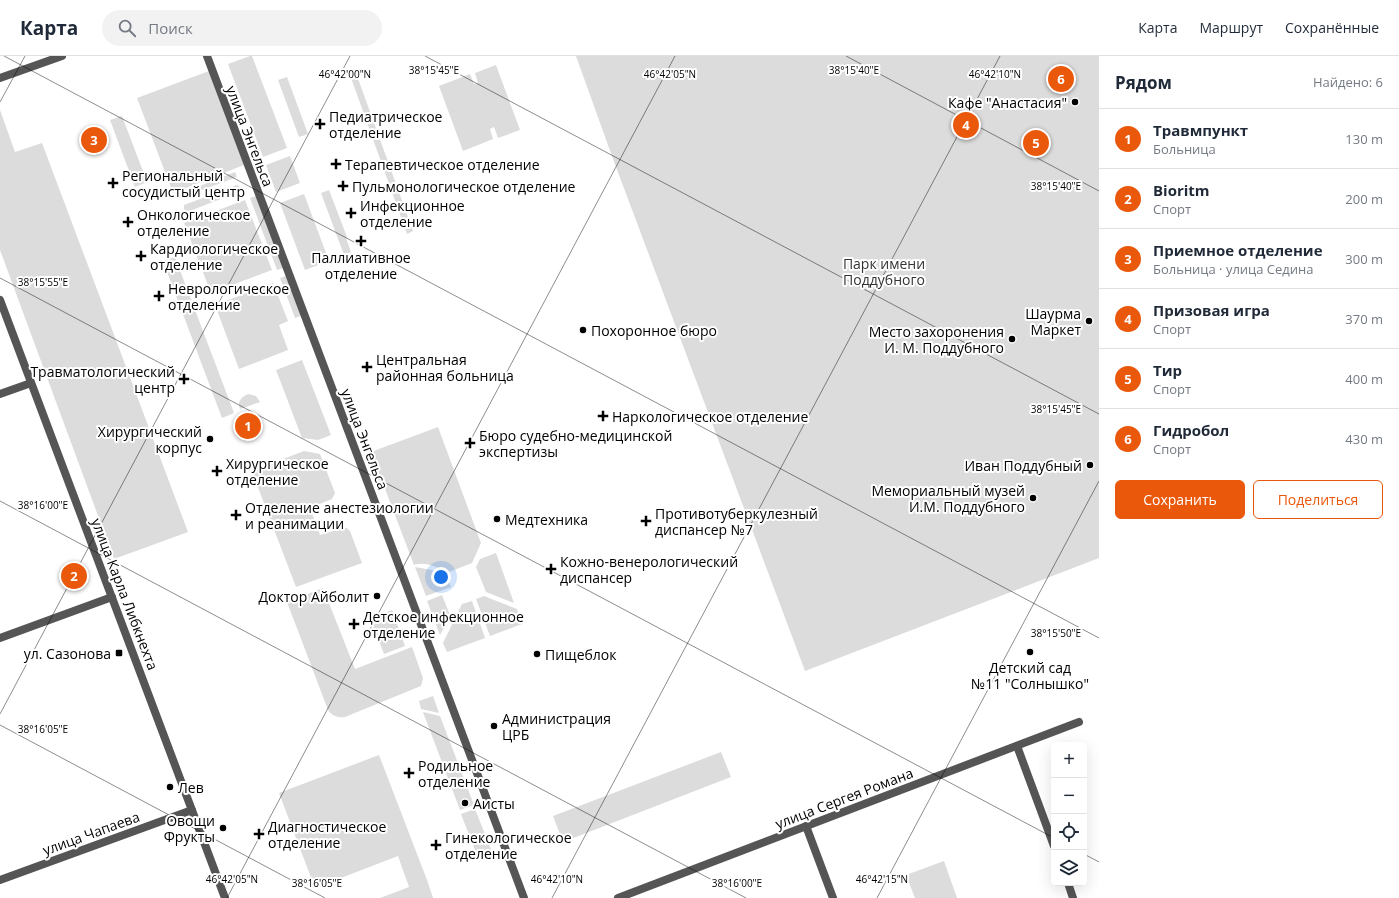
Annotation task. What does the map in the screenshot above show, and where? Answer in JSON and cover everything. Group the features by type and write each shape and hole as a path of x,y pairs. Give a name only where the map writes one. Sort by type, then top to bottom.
{"street":[{"path":"0,78 62,56"},
{"name":"улица Энгельса","path":"207,56 524,898"},
{"name":"улица Карла Либкнехта","path":"0,300 225,898"},
{"path":"0,394 31,383"},
{"path":"0,638 112,597"},
{"name":"улица Сергея Романа","path":"618,898 1079,722"},
{"path":"1016,746 1051,838"},
{"name":"улица Чапаева","path":"0,880 192,810"},
{"path":"806,826 833,898"},
{"path":"1069,886 1073,898"}],"green space":[{"path":"252,56 287,148 263,157 228,64"},
{"name":"Парк имени Поддубного","path":"576,56 1099,56 1099,558 805,671 613,159"},
{"path":"496,65 520,130 498,138 494,127 490,129 493,139 463,151 439,86 470,74 474,84 478,83 475,73"},
{"path":"209,71 244,165 173,193 137,98"},
{"path":"356,73 413,231 407,234 350,75"},
{"path":"287,77 308,134 299,137 278,80"},
{"path":"0,110 15,152 42,143 188,532 114,559 0,250"},
{"path":"122,116 147,182 135,187 110,120"},
{"path":"290,156 300,183 276,192 266,165"},
{"path":"235,172 237,177 178,199 177,195"},
{"path":"237,185 240,187 239,192 187,212 184,209 184,205"},
{"path":"329,190 347,237 346,238 351,252 344,255 321,193"},
{"path":"304,194 329,261 305,270 280,203"},
{"path":"256,196 283,268 277,270 250,198"},
{"path":"245,200 272,270 211,293 184,223"},
{"path":"175,257 234,413 222,418 163,261"},
{"path":"286,276 301,316 295,318 280,278"},
{"path":"273,283 288,321 279,325 288,350 239,369 215,305"},
{"path":"302,360 331,435 318,440 302,438 276,370"},
{"path":"248,394 256,396 260,402 240,409 240,400"},
{"path":"438,427 481,543 472,563 449,572 427,564 414,565 371,452"},
{"path":"304,451 320,454 335,493 332,499 310,508 320,535 347,528 350,531 362,563 296,587 254,477 255,472 260,468"},
{"path":"496,553 514,603 486,592 476,567 480,559"},
{"path":"415,567 432,570 447,577 451,587 426,596"},
{"path":"323,588 355,669 412,647 423,678 421,686 345,717 331,714 328,710 287,602"},
{"path":"442,595 450,615 440,635 427,601"},
{"path":"484,596 517,609 522,624 490,636 476,599"},
{"path":"472,601 485,638 447,652 443,643 462,604"},
{"path":"392,610 405,646 384,654 370,618"},
{"path":"433,696 439,713 421,709 419,701"},
{"path":"423,712 440,716 474,805 460,810"},
{"path":"721,752 731,777 563,842 553,816"},
{"path":"379,755 433,898 380,898 409,887 398,856 315,888 279,793"},
{"path":"475,809 492,852 478,858 461,814"},
{"path":"944,861 957,898 915,898 906,875"}],"place":[{"name":"Гидробол","path":"1061,79"},
{"name":"Кафе \"Анастасия\"","path":"1075,102"},
{"name":"Педиатрическое отделение","path":"320,124"},
{"name":"Призовая игра","path":"966,125"},
{"name":"Приемное отделение","path":"94,140"},
{"name":"Тир","path":"1036,143"},
{"name":"Терапевтическое отделение","path":"336,164"},
{"name":"Региональный сосудистый центр","path":"113,183"},
{"name":"Пульмонологическое отделение","path":"343,186"},
{"name":"Инфекционное отделение","path":"351,213"},
{"name":"Онкологическое отделение","path":"128,222"},
{"name":"Паллиативное отделение","path":"361,241"},
{"name":"Кардиологическое отделение","path":"141,256"},
{"name":"Неврологическое отделение","path":"159,296"},
{"name":"Шаурма Маркет","path":"1089,321"},
{"name":"Похоронное бюро","path":"583,330"},
{"name":"Место захоронения И. М. Поддубного","path":"1012,339"},
{"name":"Центральная районная больница","path":"367,367"},
{"name":"Травматологический центр","path":"184,379"},
{"name":"Наркологическое отделение","path":"603,416"},
{"name":"Травмпункт","path":"248,426"},
{"name":"Хирургический корпус","path":"210,439"},
{"name":"Бюро судебно-медицинской экспертизы","path":"470,443"},
{"name":"Иван Поддубный","path":"1090,465"},
{"name":"Хирургическое отделение","path":"217,471"},
{"name":"Мемориальный музей И.М. Поддубного","path":"1033,498"},
{"name":"Отделение анестезиологии и реанимации","path":"236,515"},
{"name":"Медтехника","path":"497,519"},
{"name":"Противотуберкулезный диспансер №7","path":"646,521"},
{"name":"Кожно-венерологический диспансер","path":"551,569"},
{"name":"Bioritm","path":"74,576"},
{"name":"Доктор Айболит","path":"377,596"},
{"name":"Детское инфекционное отделение","path":"354,624"},
{"name":"Детский сад №11 \"Солнышко\"","path":"1030,652"},
{"name":"ул. Сазонова","path":"119,653"},
{"name":"Пищеблок","path":"537,654"},
{"name":"Администрация ЦРБ","path":"494,726"},
{"name":"Родильное отделение","path":"409,773"},
{"name":"Лев","path":"170,787"},
{"name":"Аисты","path":"465,803"},
{"name":"Овощи Фрукты","path":"223,828"},
{"name":"Диагностическое отделение","path":"259,834"},
{"name":"Гинекологическое отделение","path":"436,845"}]}
